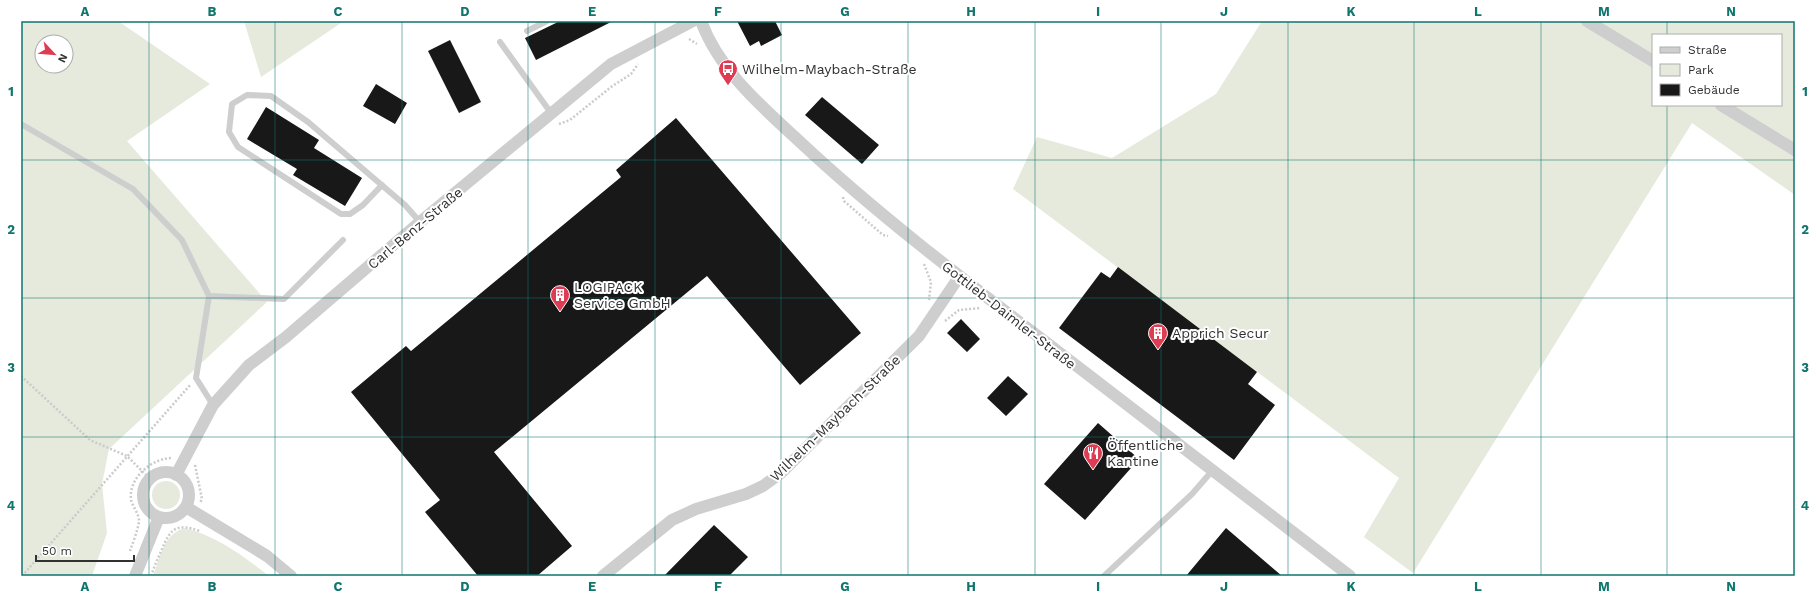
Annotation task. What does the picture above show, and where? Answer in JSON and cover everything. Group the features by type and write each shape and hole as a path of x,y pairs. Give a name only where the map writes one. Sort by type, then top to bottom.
{"street":[{"name":"Carl-Benz-Straße","path":"176,475 213,405 249,365 286,337 420,222 612,64 692,21"},
{"name":"Gottlieb-Daimler-Straße","path":"701,21 717,54 736,78 767,111 847,186 959,277 1350,576"},
{"path":"1587,21 1652,60"},
{"path":"1723,106 1795,150"},
{"name":"Wilhelm-Maybach-Straße","path":"603,576 672,520 696,509 746,494 763,486 782,473 919,336 959,277"},
{"path":"165,472 181,477 187,486 191,510 174,516 159,517 147,508 144,498 146,475 154,476 165,472"},
{"path":"191,510 267,556 291,576"},
{"path":"135,576 159,517"}],"lane":[{"path":"527,31 547,21"},
{"path":"500,42 551,114"},
{"path":"382,185 363,205 350,214 341,214 238,147 229,132 232,104 247,95 271,96 308,122 382,185 405,205 420,222"},
{"path":"21,124 132,190 182,240 209,296 196,378 213,405"},
{"path":"209,296 284,299 343,240"},
{"path":"1104,576 1192,494 1212,471"}],"path":[{"path":"682,42 689,38"},
{"path":"556,125 570,120 611,87 631,74 640,61"},
{"path":"21,376 90,440 127,456 146,475"},
{"path":"22,576 196,378"},
{"path":"130,555 139,520 131,499 134,484 146,475 157,461 170,458 184,459 195,464"},
{"path":"151,576 168,535 175,529 189,527 191,510 202,499 195,464 198,458"}],"green space":[{"path":"21,21 118,21 210,84 127,141 267,302 109,449 102,484 107,533 92,576 21,576"},
{"path":"244,21 344,21 261,77"},
{"path":"1262,21 1795,21 1795,195 1692,123 1413,573 1364,537 1399,478 1013,189 1037,137 1112,158 1216,94"},
{"path":"166,481 176,485 180,495 176,505 166,509 156,505 152,495 156,485"},
{"path":"185,528 208,536 219,542 239,554 269,576 153,576 167,541 172,535"}],"building":[{"path":"560,21 613,21 536,60 525,38"},
{"path":"737,21 775,21 782,35 761,46 759,41 750,46"},
{"path":"450,40 481,102 459,113 428,51"},
{"path":"376,84 407,103 395,124 363,106"},
{"path":"822,97 879,145 862,164 805,115"},
{"path":"266,107 319,140 314,148 362,178 345,206 293,175 297,169 247,139"},
{"path":"676,118 861,333 800,385 707,276 494,452 572,546 537,576 478,576 425,512 440,500 351,392 406,346 411,351 621,177 616,170"},
{"name":"Apprich Secur","path":"1118,267 1257,372 1248,384 1275,405 1234,460 1059,328 1101,272 1110,278"},
{"path":"961,319 980,339 967,352 947,333"},
{"path":"1008,376 1028,394 1006,416 987,398"},
{"path":"1098,423 1139,459 1085,520 1044,484"},
{"path":"714,525 748,557 729,576 664,576"},
{"path":"1226,528 1282,576 1186,576"}],"place":[{"name":"Wilhelm-Maybach-Straße","path":"728,86"},
{"name":"LOGIPACK Service GmbH","path":"560,312"},
{"name":"Apprich Secur","path":"1158,350"},
{"name":"Öffentliche Kantine","path":"1093,470"}]}
